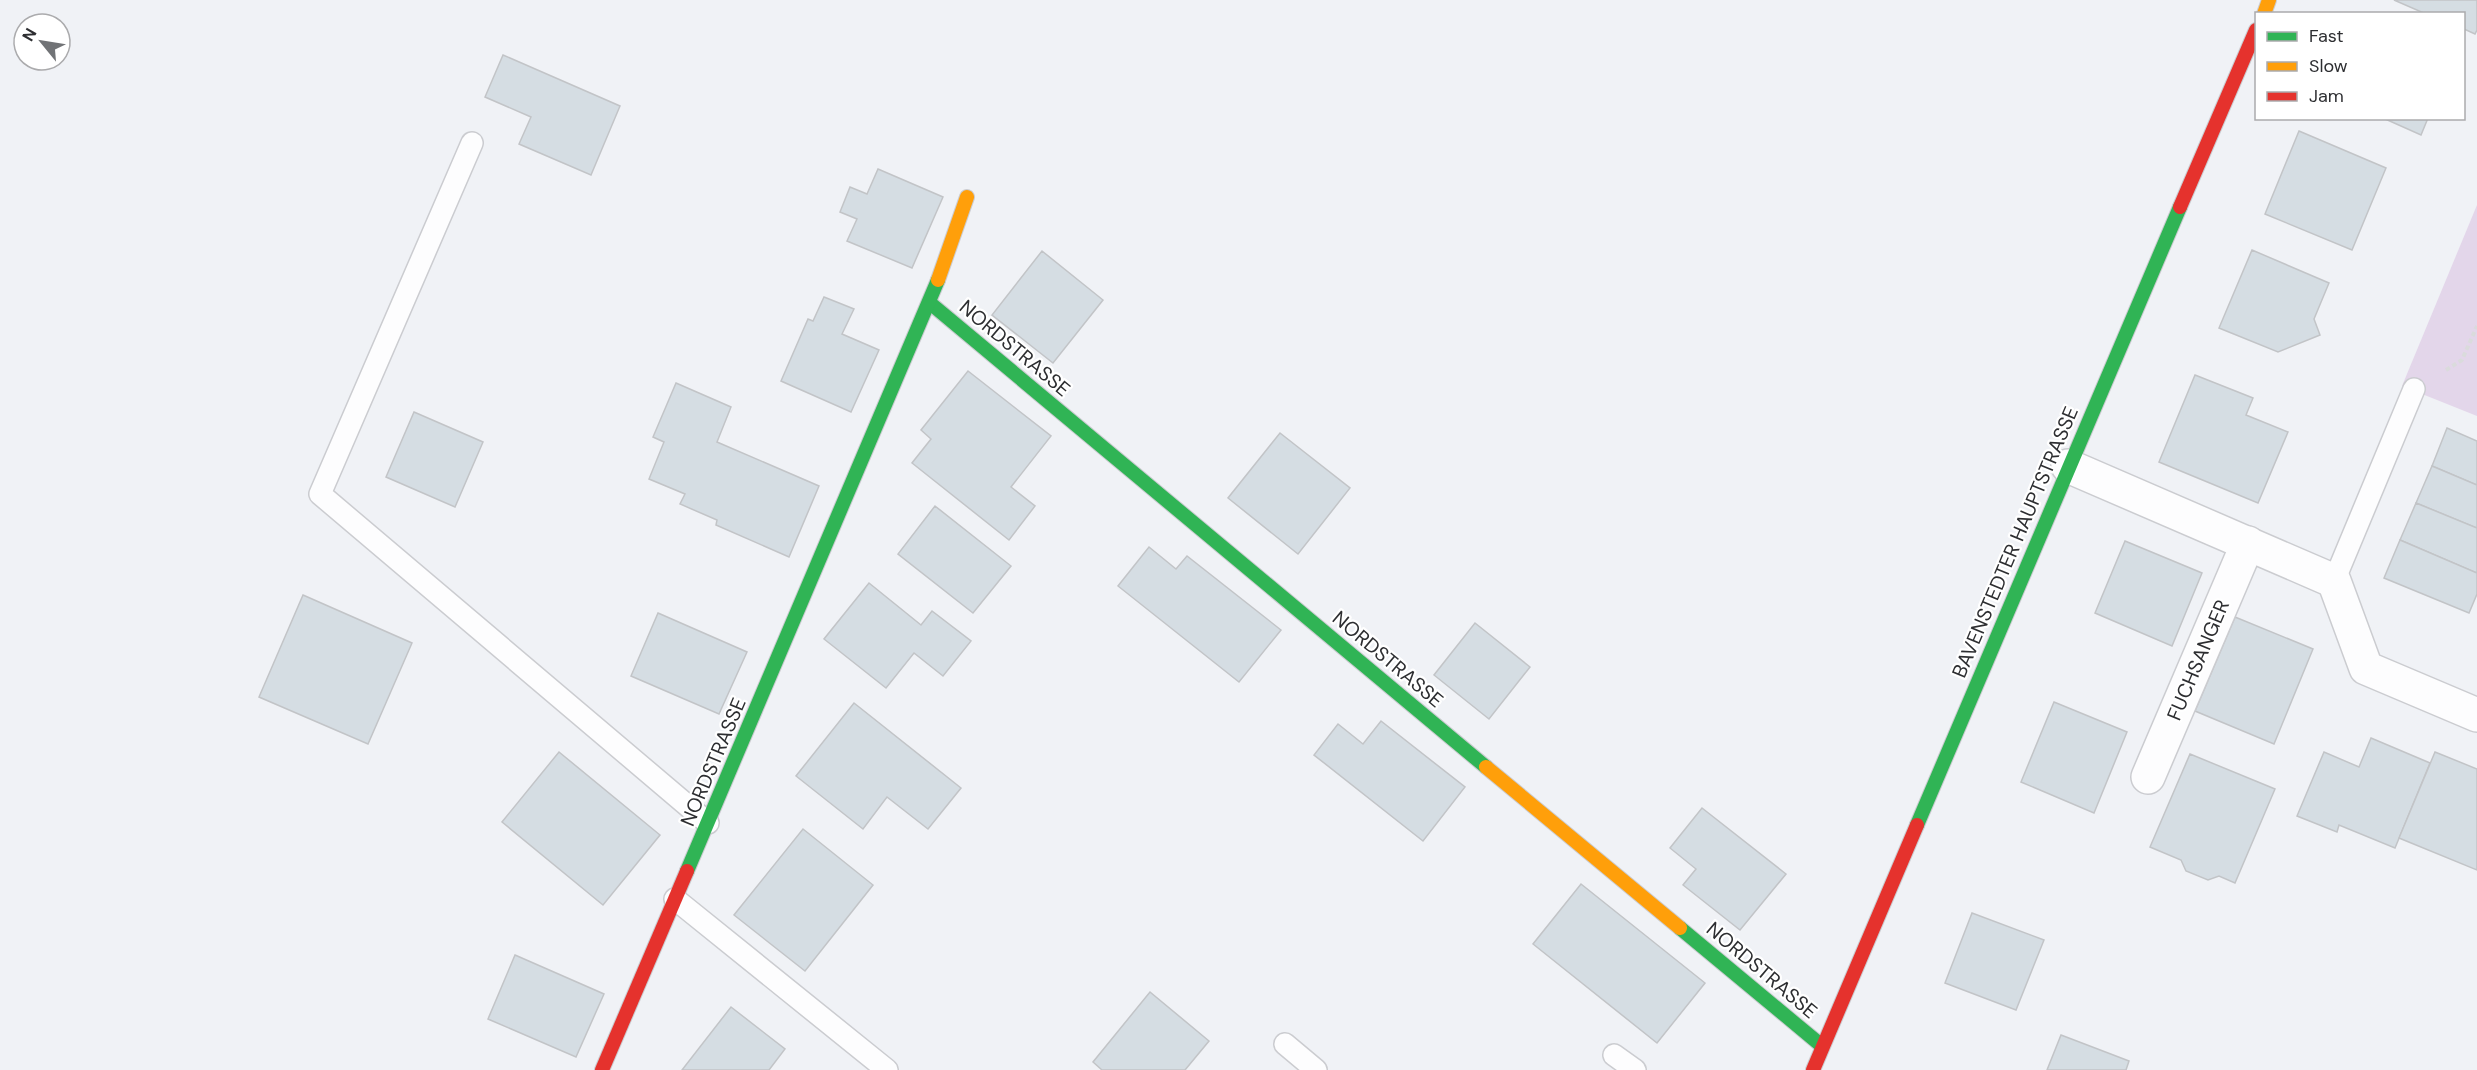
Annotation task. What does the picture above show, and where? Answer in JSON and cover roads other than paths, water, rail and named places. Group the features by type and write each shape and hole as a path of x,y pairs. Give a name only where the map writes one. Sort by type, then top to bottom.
{"street":[{"name":"BAVENSTEDTER HAUPTSTRASSE","path":"1813,1070 2068,466 2255,32"},
{"name":"NORDSTRASSE","path":"602,1070 930,303 967,197"},
{"name":"NORDSTRASSE","path":"930,303 1822,1046"},
{"path":"2068,466 2334,581 2366,668 2477,715"},
{"name":"FUCHSANGER","path":"2148,777 2248,543"}],"lane":[{"path":"472,143 320,494 708,823"},
{"path":"2334,581 2414,389"},
{"path":"675,898 886,1070"},
{"path":"1285,1044 1316,1070"},
{"path":"1614,1055 1635,1070"}]}
